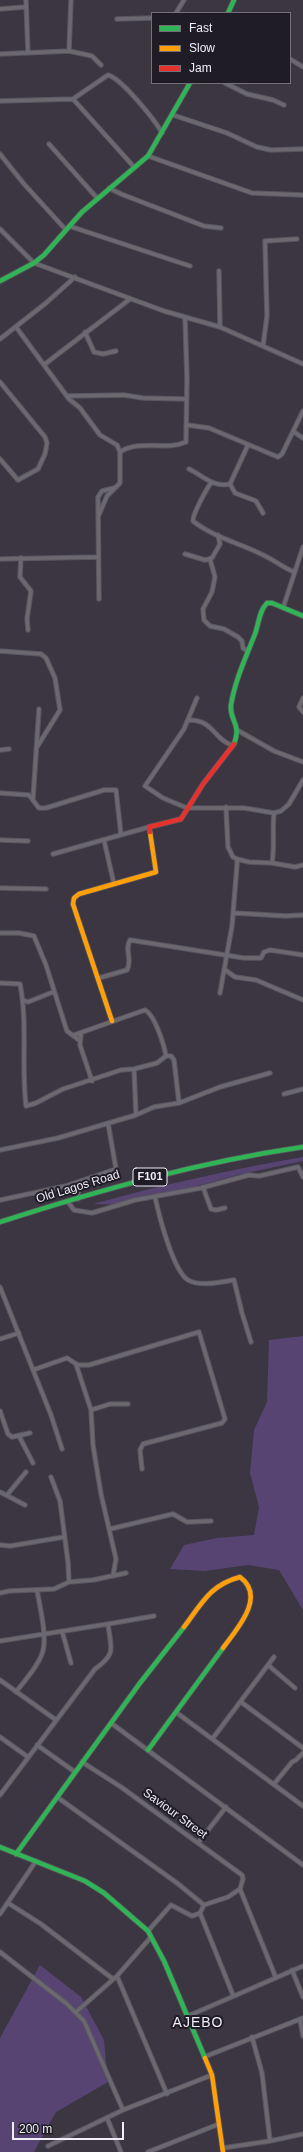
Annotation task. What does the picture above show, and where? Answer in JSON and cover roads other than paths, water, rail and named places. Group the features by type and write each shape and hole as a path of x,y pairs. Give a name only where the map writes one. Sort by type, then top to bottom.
{"street":[{"path":"26,0 28,53"},
{"path":"69,51 71,0"},
{"path":"177,12 184,0"},
{"path":"228,12 234,0"},
{"path":"0,9 26,7"},
{"path":"117,19 151,18"},
{"path":"0,54 69,51 92,56 101,65"},
{"path":"291,60 303,67"},
{"path":"0,101 73,99 108,75 111,76 154,119 162,133"},
{"path":"0,282 34,263 97,198 148,156 189,84"},
{"path":"227,84 247,94 273,100 284,105"},
{"path":"73,99 134,167"},
{"path":"172,115 227,133 257,147 271,150 303,149"},
{"path":"49,144 97,198"},
{"path":"0,154 24,184 68,228 190,266"},
{"path":"148,156 252,194 303,195"},
{"path":"109,188 128,197 204,226 221,228"},
{"path":"0,229 34,263 76,277 130,299 220,327 303,364"},
{"path":"263,346 267,316 264,241 297,239"},
{"path":"219,271 220,327"},
{"path":"0,338 16,327 76,277"},
{"path":"45,364 130,299"},
{"path":"120,452 126,447 182,444 186,442 185,317"},
{"path":"16,327 45,364 67,396 80,408 100,435 117,445 120,452 120,483 107,496 98,517"},
{"path":"85,332 94,352 103,354 116,351"},
{"path":"0,382 45,437 47,443 38,469 18,480 0,459"},
{"path":"67,396 124,395 143,398 186,399"},
{"path":"187,425 203,426 278,457 282,454 294,432 303,411"},
{"path":"294,432 303,438"},
{"path":"230,484 248,445"},
{"path":"189,469 207,481 230,484"},
{"path":"212,482 207,487 192,519 218,535 260,553 278,565 294,572"},
{"path":"230,484 235,493 256,501 263,514"},
{"path":"99,599 99,493 115,487"},
{"path":"185,554 205,560 210,559 215,555 220,544 218,535"},
{"path":"283,608 303,547"},
{"path":"0,558 98,557"},
{"path":"21,558 20,577 31,593 27,619 28,630"},
{"path":"210,559 215,577 212,592 203,609 204,620 210,626 224,629 238,637 242,641 243,648 247,651"},
{"path":"53,854 181,819 208,778 226,757 232,746 237,730 232,716 231,705 247,651 264,605 272,603 303,616"},
{"path":"0,651 41,654 46,658 55,678 60,710 37,747"},
{"path":"197,698 190,720 146,786 163,798 187,808 244,808 274,813 281,811 289,804 303,780"},
{"path":"303,698 299,706 303,712"},
{"path":"33,799 39,709"},
{"path":"190,720 201,720 218,734 226,744 232,746"},
{"path":"237,730 274,751 303,762"},
{"path":"0,750 9,748"},
{"path":"0,793 29,795 39,808 46,808 104,790 116,790 121,835"},
{"path":"226,807 230,852 237,859 249,862 295,866 303,865"},
{"path":"272,863 275,841 272,828 274,813"},
{"path":"112,1021 99,978 73,904 74,898 79,894 156,872 149,827"},
{"path":"0,840 28,841"},
{"path":"104,840 114,884"},
{"path":"220,993 234,913 237,859"},
{"path":"0,888 46,889"},
{"path":"234,913 286,916 303,915"},
{"path":"0,933 19,933 34,936 46,965 53,992 65,1025 68,1031 79,1040 92,1080"},
{"path":"99,978 127,970 130,960 128,947 130,940 244,958 261,958 264,952 270,950 281,953 292,952 303,955"},
{"path":"224,969 235,977 256,980 303,1000"},
{"path":"0,983 20,984 24,1000 25,1024 23,1085 26,1106 36,1103 63,1089 121,1070 134,1069 157,1063 166,1056 171,1056 174,1060 179,1103"},
{"path":"24,1000 28,1002 53,992"},
{"path":"74,1035 112,1021 126,1018 140,1011 149,1012 155,1021 166,1056"},
{"path":"79,1040 81,1033"},
{"path":"134,1069 136,1115"},
{"path":"0,1150 58,1138 136,1115 154,1107 179,1103 220,1087 270,1073"},
{"path":"284,1094 303,1089"},
{"path":"0,1200 79,1182 116,1170 108,1123"},
{"name":"Old Lagos Road","path":"0,1222 78,1199 133,1180 232,1158 303,1147"},
{"path":"68,1202 74,1210 92,1213 135,1200 203,1188 249,1175 258,1176 298,1167 303,1177"},
{"path":"78,1199 79,1182"},
{"path":"203,1188 211,1208 216,1210 225,1208"},
{"path":"155,1197 160,1219 174,1259 186,1279 192,1282 202,1283 234,1280 242,1314 252,1342"},
{"path":"0,1288 51,1415 62,1449"},
{"path":"33,1370 67,1358 76,1364 89,1365 168,1340 198,1332 200,1333 225,1419 222,1423 143,1444 140,1450 142,1470"},
{"path":"0,1339 19,1333"},
{"path":"76,1364 91,1410 93,1445 105,1513 116,1559 114,1576"},
{"path":"91,1410 110,1404 128,1404"},
{"path":"0,1411 8,1434 12,1437 30,1433"},
{"path":"19,1436 33,1463"},
{"path":"7,1495 26,1472"},
{"path":"51,1477 60,1501 68,1562 69,1582"},
{"path":"0,1492 25,1505"},
{"path":"110,1529 174,1514 187,1522 211,1521"},
{"path":"0,1545 10,1546 64,1537"},
{"path":"0,1593 9,1591 54,1589 69,1582 126,1573"},
{"path":"16,1854 110,1723 170,1643 214,1589 222,1582 240,1577 245,1580 249,1587 250,1594 247,1615 148,1750"},
{"path":"16,1692 41,1657 45,1640 38,1590"},
{"path":"0,1641 154,1616"},
{"path":"0,1794 95,1669 110,1657 112,1651 108,1624"},
{"path":"62,1631 71,1663"},
{"path":"214,1738 274,1657"},
{"path":"268,1665 295,1688"},
{"path":"0,1680 56,1720"},
{"path":"241,1702 303,1748"},
{"path":"176,1713 214,1738 303,1806"},
{"path":"110,1723 303,1865"},
{"path":"0,1736 28,1757"},
{"path":"37,1745 75,1772"},
{"path":"274,1784 292,1762 303,1753"},
{"name":"Saviour Street","path":"82,1762 242,1875 243,1879 240,1889"},
{"path":"58,1797 171,1878 204,1905"},
{"path":"198,1843 226,1807"},
{"path":"0,1847 85,1881 104,1893 148,1931 188,2016 212,2075 223,2150 303,2134"},
{"path":"0,1914 36,1862"},
{"path":"233,1995 200,1913 204,1905 228,1897 240,1889 276,1978"},
{"path":"8,1903 41,1924 113,1979"},
{"path":"148,1931 171,1906 188,1915 200,1913"},
{"path":"76,2012 117,1976 151,1937"},
{"path":"0,1952 76,2012 84,2021 123,2110"},
{"path":"188,2016 233,1995 303,1966"},
{"path":"292,1970 303,1997"},
{"path":"117,1976 166,2094"},
{"path":"204,2057 301,2018 303,2036"},
{"path":"252,2037 262,2073 270,2141"},
{"path":"48,2146 123,2110 212,2075"},
{"path":"107,2118 121,2152"},
{"path":"148,2152 219,2124"}],"district":[{"name":"AJEBO","path":"198,2023"}]}
